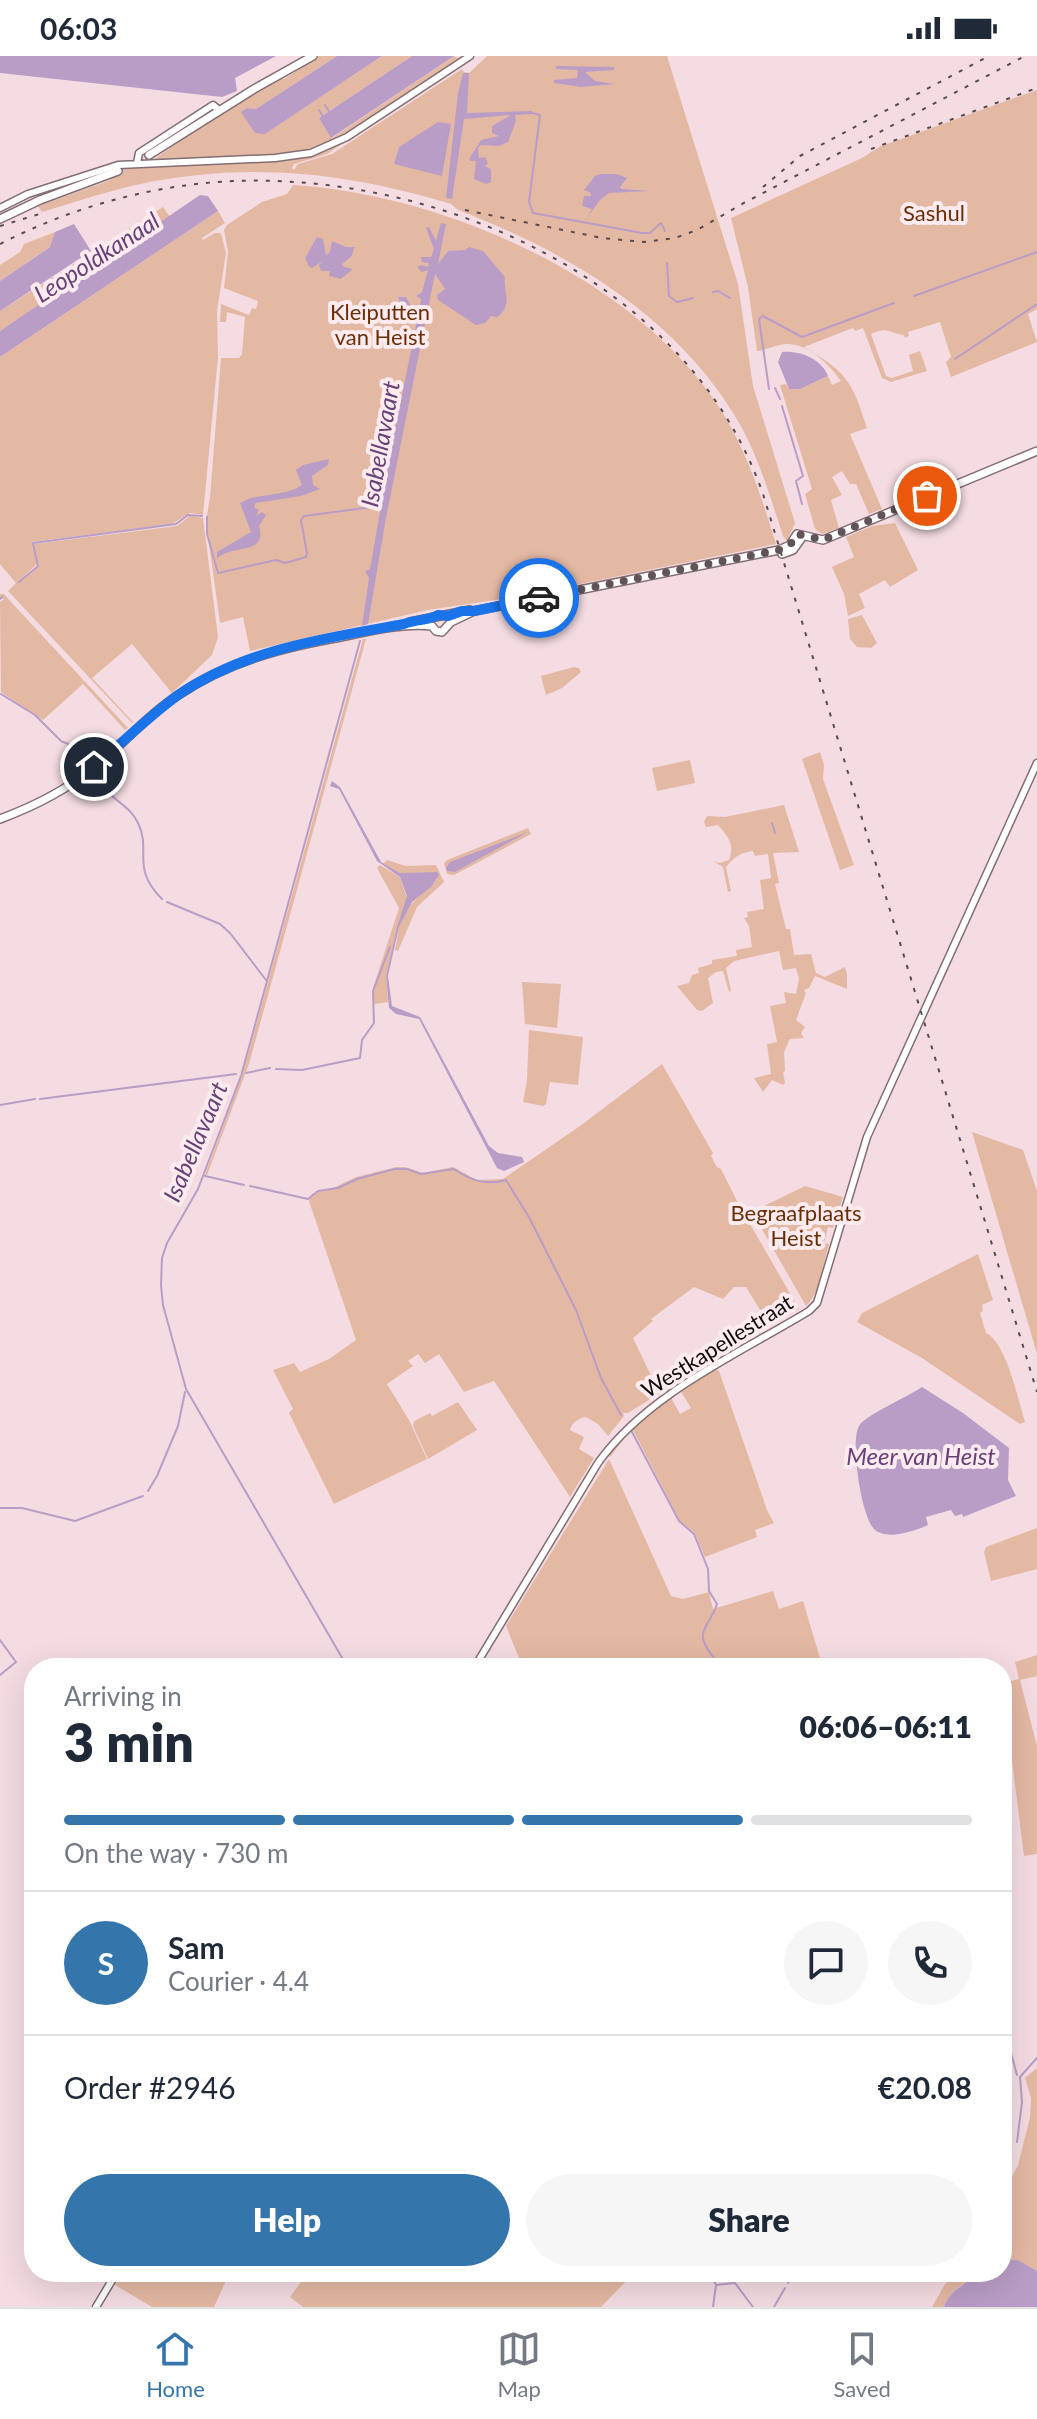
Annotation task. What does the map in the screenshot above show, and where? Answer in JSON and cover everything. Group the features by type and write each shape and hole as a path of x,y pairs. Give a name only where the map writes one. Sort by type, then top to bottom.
{"main road":[{"path":"291,68 306,56"},
{"path":"149,155 313,56"},
{"path":"0,219 40,200 118,171"},
{"path":"432,623 436,631 442,632 447,620 462,611 790,552 798,545 800,535 823,540 1037,451"},
{"path":"432,623 438,615 447,620"},
{"path":"0,819 40,802 74,782 159,709 213,675 279,650 414,620 432,623"}],"street":[{"path":"0,208 28,194 113,166 275,158 311,153 347,137 470,56"},
{"path":"137,163 139,153 213,105 219,110"},
{"name":"Westkapellestraat","path":"480,1658 598,1463 628,1426 662,1399 809,1311 817,1303 867,1137 1037,763"},
{"path":"96,2307 111,2282"}],"green space":[{"path":"319,56 337,56 256,109 247,108 242,112 255,133 266,133 382,56 412,56 319,118 332,138 454,56 465,56 333,141 308,149 258,157 153,160 197,129"},
{"path":"487,56 667,56 738,284 753,386 795,523 787,541 742,428 717,389 688,354 656,323 582,269 451,204 373,184 256,172 177,178 124,188 42,212 38,206 108,181 120,174 116,169 285,160 312,155 345,142 327,154 294,164 294,170 298,164 332,154 462,69 469,73"},
{"name":"Sashul","path":"1037,90 1037,309 1028,314 1037,342 951,377 946,362 951,357 940,322 908,332 909,336 905,338 904,335 882,330 871,334 886,376 892,378 913,371 909,355 920,351 927,371 891,382 882,378 863,328 855,331 853,328 804,347 810,351 785,344 757,351 748,287 731,218 862,158 879,147"},
{"name":"Kleiputten van Heist","path":"293,185 406,204 464,222 521,246 575,275 625,309 670,347 719,408 748,464 776,544 521,596 428,610 250,651 243,617 220,623 206,522 221,358 239,358 242,354 245,317 227,312 226,322 220,322 221,304 249,315 252,308 256,309 258,301 224,288 228,252 224,230 262,202 287,194"},
{"path":"163,207 170,217 0,331 0,311"},
{"path":"218,211 225,223 202,238 221,233 226,253 217,311 218,357 203,515 190,513 172,524 32,542 38,563 18,582 39,566 34,544 177,526 191,515 203,518 218,637 212,655 172,693 132,644 92,678 132,723 8,591 16,583 0,564 0,357"},
{"path":"55,232 51,246 0,281 0,265 20,252 24,244"},
{"name":"Sashul","path":"813,353 846,379 857,399 867,428 850,434 882,509 869,514 856,484 850,484 842,471 832,477 842,495 831,500 839,528 822,534 815,529 805,494 812,489 780,385 786,384 789,389 809,385 828,376 832,385 841,381"},
{"path":"895,523 918,570 890,587 885,580 859,594 865,608 848,616 844,594 832,567 854,557 846,537 872,526"},
{"path":"0,594 4,594 128,728 125,730 83,684 43,720 1,692 0,602 4,599 0,598"},
{"path":"862,615 877,643 871,648 857,647 850,639 848,619"},
{"path":"363,639 366,639 249,1064 205,1175 243,1072"},
{"path":"574,667 581,672 562,688 546,695 541,676"},
{"path":"820,752 824,765 823,779 854,865 840,870 802,759"},
{"path":"690,760 695,783 657,791 652,768"},
{"path":"784,805 799,852 773,853 779,883 775,884 786,929 790,929 794,955 811,954 816,973 825,977 845,967 847,989 815,976 809,988 804,990 806,993 796,1020 805,1027 801,1033 804,1038 790,1039 784,1052 785,1083 772,1080 763,1092 754,1078 771,1074 767,1044 777,1042 770,1006 786,1003 784,992 796,994 799,979 796,968 783,970 779,951 734,961 726,968 731,991 723,971 716,972 708,978 713,1003 702,1011 697,1010 677,986 689,983 692,975 699,973 698,968 712,964 712,960 737,956 736,950 752,947 749,926 744,918 748,917 747,912 764,909 760,880 771,878 768,854 755,856 753,851 745,853 726,867 731,891 728,892 723,867 713,861 720,863 729,860 731,845 718,825 706,827 704,822 707,816 725,817"},
{"path":"528,828 531,834 454,875 447,874 444,863 447,860"},
{"path":"387,860 406,866 436,865 444,882 417,907 398,951 395,950 399,927 407,908 437,879 435,873 400,873 383,864"},
{"path":"380,865 400,877 408,901 386,976 388,1002 374,1004 373,988 399,908 377,868"},
{"path":"522,982 561,984 557,1028 525,1024"},
{"path":"529,1030 583,1037 578,1085 550,1082 543,1106 523,1102"},
{"path":"662,1064 799,1309 770,1326 746,1287 734,1287 723,1299 694,1287 651,1319 653,1321 633,1338 658,1390 684,1378 628,1413 623,1413 624,1416 608,1436 598,1424 586,1417 574,1423 570,1430 584,1437 579,1449 594,1458 570,1497 494,1381 464,1392 439,1354 425,1363 418,1354 408,1361 413,1366 387,1384 409,1420 427,1459 334,1504 289,1413 293,1409 273,1370 294,1363 300,1372 329,1359 356,1340 309,1201 312,1194 356,1177 396,1167 423,1173 453,1167 477,1180 503,1179"},
{"path":"972,1132 1023,1150 1037,1191 1037,1354"},
{"name":"Begraafplaats Heist","path":"805,1186 843,1197 833,1228 828,1227 824,1243 829,1244 818,1285 806,1306 752,1212"},
{"path":"978,1254 993,1300 982,1305 983,1311 980,1313 986,1333 1000,1347 1010,1372 1025,1422 1020,1424 922,1358 857,1322 862,1313"},
{"path":"715,1369 719,1371 774,1523 755,1530 757,1537 705,1557 694,1532 680,1521 632,1428 610,1457 607,1454 622,1436 670,1396 680,1414 691,1408 680,1390"},
{"path":"458,1402 477,1430 428,1459 413,1426 414,1421 430,1413 432,1416"},
{"path":"609,1459 671,1596 683,1599 709,1592 713,1609 773,1591 779,1609 803,1601 820,1658 519,1658 506,1626"},
{"path":"1037,1528 1037,1569 991,1581 984,1552 986,1547"},
{"path":"1037,1655 1037,1676 1020,1680 1037,1746 1037,1854 1024,1856 1012,1761 1012,1681 1019,1679 1015,1662"},
{"path":"1037,2068 1037,2271 1012,2260 1012,2177 1030,2117 1031,2098 1025,2078"},
{"path":"117,2282 225,2282 214,2307 152,2307 115,2285"},
{"path":"301,2282 625,2282 601,2307 303,2307 290,2297"},
{"path":"965,2282 954,2291 944,2307 932,2307 945,2284"}],"water":[{"path":"0,56 276,56 235,78 237,91 222,97 0,73"},
{"path":"337,56 382,56 265,134 255,133 241,112 247,108 256,109"},
{"path":"412,56 454,56 331,138 319,118"},
{"path":"556,66 614,67 614,70 585,72 595,81 615,84 581,87 554,83 554,80 577,78 578,70 556,69"},
{"path":"463,73 469,73 467,113 532,111 532,114 515,115 516,121 508,142 478,148 479,158 485,157 488,163 485,166 491,169 491,182 486,184 474,179 476,161 469,159 481,140 499,136 492,133 492,126 511,115 464,119 452,199 446,198"},
{"path":"438,122 451,124 442,176 394,164 399,147"},
{"path":"600,174 617,174 627,178 620,187 622,189 651,191 609,193 587,218 592,209 582,206 584,196 591,196 591,193 584,190"},
{"path":"200,195 208,196 218,211 0,357 0,331"},
{"path":"441,223 446,224 438,264 448,251 469,247 483,251 505,277 506,303 497,317 491,316 485,323 476,325 438,300 437,295 445,289 435,274 368,624 362,626 369,578 365,571 370,569 417,321 401,320 397,309 401,305 398,297 406,297 415,314 418,313 421,299 416,296 422,292 428,270 422,272 417,267 428,267 429,263 422,262 421,257 431,257 434,249 426,228 429,227 436,241"},
{"path":"74,224 91,251 0,311 0,281 50,247 55,232"},
{"path":"317,237 323,239 326,255 330,252 332,241 355,247 351,257 342,264 353,269 341,279 329,276 330,271 321,271 319,265 323,261 309,267 305,258"},
{"path":"782,352 809,357 821,365 828,376 800,389 789,389 778,362"},
{"path":"329,459 328,465 312,476 313,485 320,489 301,496 256,503 254,507 259,510 256,516 262,512 266,515 259,526 257,543 217,558 217,552 251,532 240,503 295,489 302,485 296,470 303,465"},
{"path":"332,781 340,787 381,862 400,873 437,872 439,875 431,887 412,902 399,927 388,976 392,1006 420,1017 489,1146 498,1153 522,1157 524,1162 504,1171 497,1168 419,1019 396,1014 389,1008 386,976 407,896 400,877 377,861 339,789 330,786"},
{"path":"528,832 455,872 447,871 450,862"},
{"name":"Meer van Heist","path":"922,1387 1009,1448 1008,1480 1016,1496 963,1517 962,1514 955,1516 951,1510 926,1517 928,1525 901,1534 879,1533 869,1521 861,1495 856,1462 859,1426"},
{"path":"1012,2260 1037,2271 1037,2307 944,2307 954,2292 966,2282 1012,2282"}],"waterway":[{"path":"325,105 330,113"},
{"path":"319,110 324,118"},
{"path":"529,112 540,115 529,202 533,213 642,233 650,233 661,223 665,231"},
{"path":"914,296 1037,252"},
{"path":"667,263 669,296 677,302 693,298"},
{"path":"713,292 718,291 730,298"},
{"path":"769,389 759,319 763,316 802,337 894,303"},
{"path":"955,359 1037,304"},
{"path":"775,388 780,399"},
{"path":"782,406 803,476 796,481 802,504"},
{"path":"207,517 207,534 218,573 276,560 285,563 306,557 301,520 304,516 380,506"},
{"path":"19,582 38,566 33,543 176,524 188,515 202,516"},
{"name":"Isabellavaart","path":"342,1658 186,1389 163,1305 161,1285 162,1258 167,1243 198,1189 241,1076 360,641"},
{"path":"1,694 35,715 61,741 97,756"},
{"path":"98,776 106,790 129,810 138,823 147,878 162,899"},
{"path":"772,823 775,833"},
{"path":"167,902 220,924 266,980"},
{"path":"276,1069 302,1070 360,1058 362,1040 374,1023 373,991 390,947"},
{"path":"246,1073 270,1068"},
{"path":"40,1099 236,1074"},
{"path":"0,1105 35,1099"},
{"path":"250,1186 308,1199 318,1191 338,1188 357,1179 395,1169 421,1174 454,1169 478,1181 506,1180 530,1219 576,1310 601,1378 621,1415"},
{"path":"205,1176 244,1185"},
{"path":"148,1491 178,1426 185,1392"},
{"path":"631,1430 679,1521 694,1534 708,1569 709,1591 717,1604 703,1638 714,1658"},
{"path":"0,1508 22,1508 75,1521 143,1496"},
{"path":"0,1640 16,1662 0,1675"},
{"path":"1012,2057 1017,2075"},
{"path":"1017,2142 1022,2102 1020,2077 1037,2058"},
{"name":"Isabellavaart","path":"713,2307 715,2282"},
{"path":"716,2285 735,2283 753,2307"},
{"path":"774,2307 785,2288"}],"tunnel":[{"path":"118,171 149,155"}],"railway":[{"path":"763,187 800,156 989,56"},
{"path":"465,210 602,238 644,242 675,238 697,230 1025,56"},
{"path":"871,149 1037,88"},
{"path":"0,244 55,219 113,200 203,183 313,184 395,197 474,221 550,256 619,301 679,355 728,420 763,494 1037,1392"},
{"path":"0,226 46,212"}],"way so far":[{"path":"539,598 779,550 790,545 797,534 823,540 927,496"}],"route":[{"path":"94,767 180,694 252,658 414,620 539,598"}],"water label":[{"name":"Leopoldkanaal","path":"97,258"}]}
